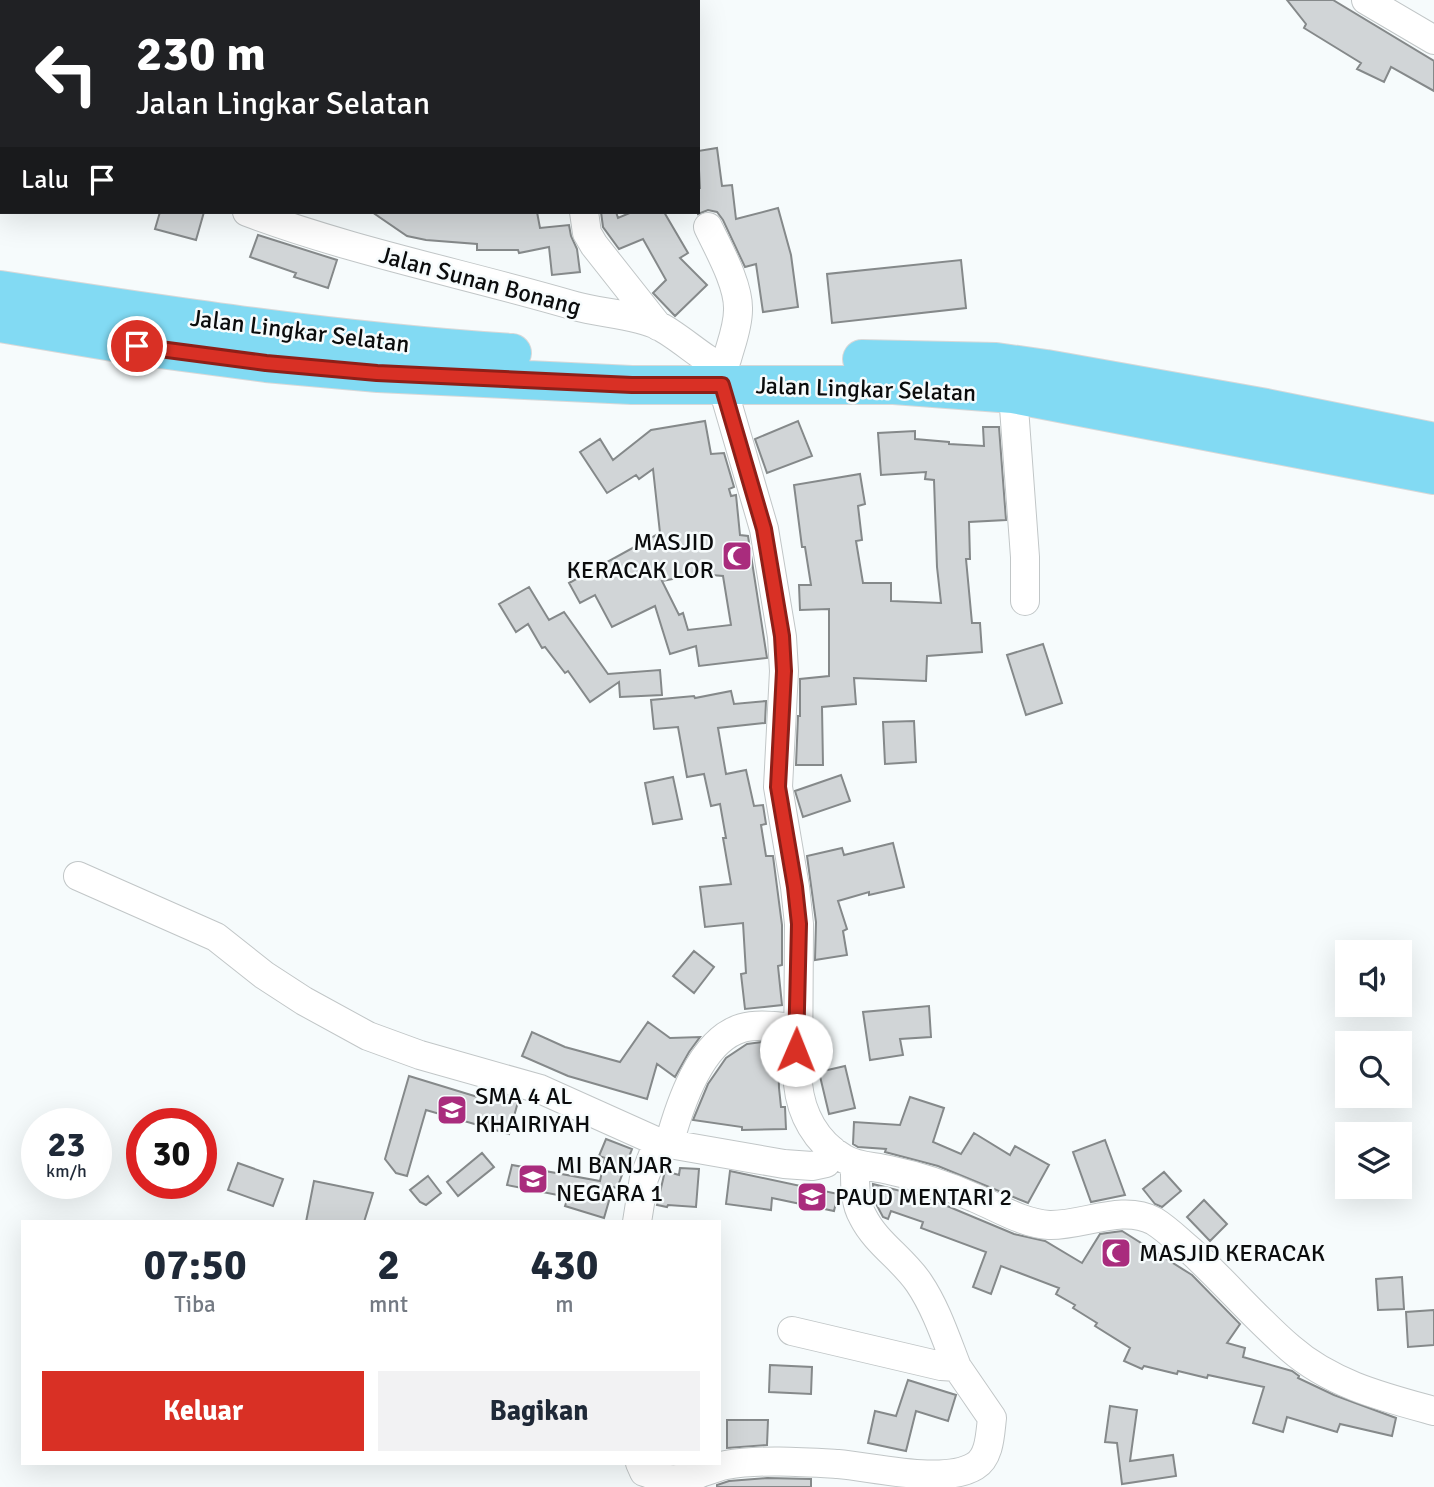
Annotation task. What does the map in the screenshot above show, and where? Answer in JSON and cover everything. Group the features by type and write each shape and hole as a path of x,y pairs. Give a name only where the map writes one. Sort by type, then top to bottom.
{"highway":[{"name":"Jalan Lingkar Selatan","path":"0,290 265,329 377,342 1013,394 1305,433 1434,442"},
{"name":"Jalan Lingkar Selatan","path":"0,323 137,346 266,363 377,373 632,385 719,368 938,359 996,362 1091,376 1305,433 1434,475"}],"street":[{"path":"1366,0 1434,40"},
{"name":"Jalan Sunan Bonang","path":"253,214 320,238 383,256 659,326 719,368"},
{"path":"584,214 587,233 594,245 659,326"},
{"path":"708,227 738,303 738,319 719,368 764,529 782,636 784,671 778,787 799,924 797,1028 800,1103 815,1131 844,1157 946,1186 1012,1215 1038,1223 1061,1224 1126,1215 1148,1219 1171,1234 1212,1270 1273,1332 1314,1367 1358,1388 1434,1411"},
{"path":"1013,394 1025,557 1025,601"},
{"path":"78,876 216,937 264,975 303,1001 368,1036 420,1055 540,1089 663,1143 758,1160 812,1166 844,1157"},
{"path":"637,1220 644,1178 695,1074 720,1041 741,1028 797,1028"},
{"path":"641,1465 644,1472 668,1479 688,1478 727,1465 762,1463 837,1464 937,1475 956,1473 976,1465 988,1448 992,1418 957,1367 938,1319 919,1283 862,1217 844,1157"},
{"path":"792,1331 941,1366 957,1367"}],"building":[{"path":"1287,0 1333,0 1434,61 1434,91 1391,67 1384,82 1357,69 1361,63 1304,28 1306,24"},
{"path":"717,148 722,186 732,185 736,219 778,208 791,255 798,307 763,312 756,264 745,267 717,212 708,210 700,213 700,151"},
{"path":"159,214 203,214 196,240 155,229"},
{"path":"375,214 537,214 540,228 569,225 577,249 580,272 552,275 549,247 519,253 518,250 477,250 477,244 407,236"},
{"path":"601,214 617,214 618,218 627,214 665,214 688,253 680,258 707,285 675,316 653,293 666,280 643,239 619,249 603,227"},
{"path":"258,235 337,260 328,288 294,277 296,273 250,257"},
{"path":"961,260 966,308 832,323 827,274"},
{"path":"705,421 711,454 724,453 734,487 729,489 731,496 736,495 740,535 748,536 767,658 699,666 696,646 670,654 655,606 612,627 595,595 580,603 569,583 660,533 653,469 639,479 636,475 607,493 580,452 600,439 613,460 651,430","holes":["699,574 723,576 731,625 688,630 683,613 679,615 662,581"]},
{"path":"798,421 812,456 767,473 755,439"},
{"path":"983,427 999,427 1006,520 969,522 970,559 966,559 972,623 980,623 982,652 927,656 926,681 854,678 856,704 822,707 823,765 796,765 800,679 829,676 829,609 800,610 799,585 811,585 805,547 802,547 794,485 860,474 865,504 858,506 862,540 856,541 863,583 891,583 891,601 941,603 934,480 925,479 926,472 881,475 878,433 915,431 915,439 984,446"},
{"path":"529,587 549,620 564,612 608,674 660,670 662,695 620,697 619,682 590,702 568,671 565,673 545,647 542,648 528,624 516,632 499,604"},
{"path":"1043,644 1062,703 1026,715 1007,655"},
{"path":"731,691 734,704 766,701 765,723 718,728 726,774 746,770 754,806 763,805 766,824 761,825 766,856 773,856 782,925 782,965 778,966 782,1005 745,1009 741,974 746,973 743,923 705,927 700,887 731,884 720,804 711,806 704,774 687,777 678,727 654,729 651,700 695,698"},
{"path":"914,721 916,762 885,764 883,722"},
{"path":"841,775 850,801 803,817 795,791"},
{"path":"673,777 682,819 653,824 645,783"},
{"path":"893,843 904,887 869,895 869,892 838,901 847,929 843,931 847,955 815,960 816,922 807,856 842,848 844,855"},
{"path":"694,951 714,967 694,993 673,976"},
{"path":"929,1006 931,1037 900,1039 903,1055 870,1060 863,1012"},
{"path":"648,1022 670,1038 700,1037 675,1077 657,1064 647,1099 568,1076 522,1056 532,1032 565,1047 620,1062"},
{"path":"782,1043 782,1053 778,1054 779,1088 781,1107 785,1107 786,1129 742,1130 742,1127 693,1120 708,1084 726,1058 747,1044"},
{"path":"845,1066 855,1108 829,1114 819,1072"},
{"path":"409,1076 494,1102 496,1096 518,1102 509,1134 426,1110 407,1176 396,1173 385,1159"},
{"path":"910,1097 944,1108 933,1142 961,1154 974,1133 1010,1155 1015,1146 1049,1165 1028,1203 938,1166 885,1152 886,1149 858,1147 853,1144 854,1122 900,1125"},
{"path":"606,1139 632,1149 617,1188 613,1187 604,1218 565,1206 568,1197 507,1185 512,1165 600,1181 605,1158 599,1156"},
{"path":"1105,1140 1125,1195 1091,1202 1073,1152"},
{"path":"482,1153 494,1167 458,1196 447,1182"},
{"path":"238,1163 283,1179 273,1206 228,1190"},
{"path":"680,1168 699,1169 696,1207 657,1205 665,1171 679,1175"},
{"path":"730,1171 838,1194 834,1211 772,1198 771,1210 726,1204"},
{"path":"1164,1172 1181,1191 1162,1207 1155,1204 1143,1189"},
{"path":"428,1176 441,1193 426,1205 410,1190"},
{"path":"314,1181 373,1193 365,1220 306,1220"},
{"path":"873,1184 928,1198 1014,1234 1045,1241 1082,1263 1100,1234 1122,1231 1192,1275 1240,1324 1227,1343 1245,1348 1243,1357 1292,1371 1298,1378 1334,1395 1396,1418 1392,1436 1340,1424 1337,1432 1287,1417 1283,1432 1253,1423 1264,1387 1208,1375 1207,1378 1178,1371 1177,1374 1144,1366 1142,1369 1124,1361 1130,1348 1095,1326 1097,1323 1056,1294 1059,1288 1001,1266 991,1294 973,1287 986,1252 921,1228 923,1222 891,1211 888,1219 883,1217 874,1200"},
{"path":"1204,1200 1227,1224 1210,1241 1187,1217"},
{"path":"1402,1277 1404,1309 1378,1310 1376,1279"},
{"path":"1434,1310 1434,1345 1408,1347 1406,1312"},
{"path":"770,1365 812,1367 811,1394 769,1392"},
{"path":"908,1380 956,1395 948,1421 916,1411 906,1451 868,1443 875,1411 896,1416"},
{"path":"1110,1406 1137,1410 1130,1461 1173,1455 1176,1476 1122,1484 1117,1443 1105,1442"},
{"path":"727,1420 768,1420 767,1445 727,1448"},
{"path":"811,1479 811,1487 717,1487 729,1481"}],"place":[{"name":"MASJID KERACAK LOR","path":"737,556"},
{"name":"SMA 4 AL KHAIRIYAH","path":"452,1110"},
{"name":"MI BANJAR NEGARA 1","path":"533,1179"},
{"name":"PAUD MENTARI 2","path":"812,1197"},
{"name":"MASJID KERACAK","path":"1116,1253"}],"route":[{"path":"137,346 266,363 377,373 632,385 722,385 764,529 782,636 784,671 778,797 799,924 796,1050"}]}
